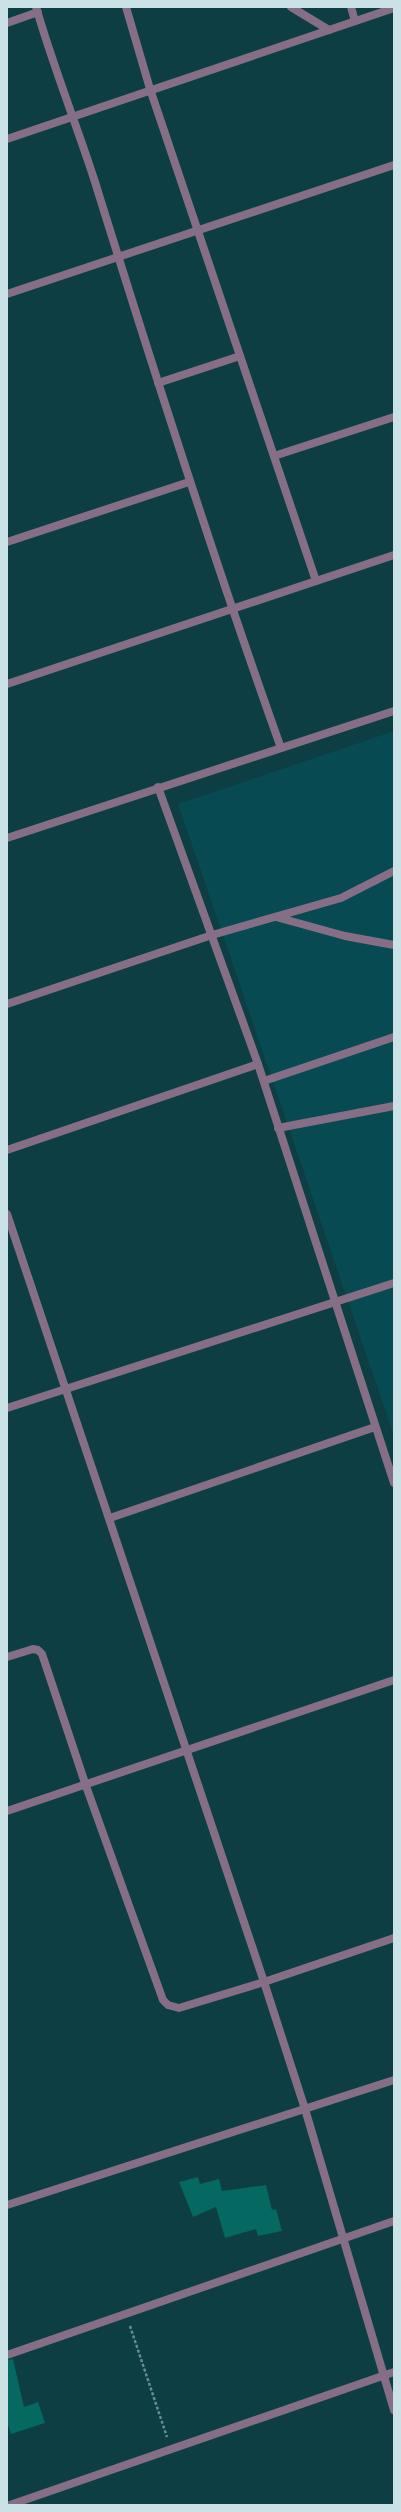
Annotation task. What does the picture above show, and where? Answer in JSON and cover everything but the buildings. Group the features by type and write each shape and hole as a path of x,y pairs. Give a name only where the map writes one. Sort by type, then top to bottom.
{"street":[{"path":"126,7 150,89 199,230 316,581"},
{"path":"291,7 329,30"},
{"path":"351,7 355,21"},
{"path":"7,139 74,114 394,8"},
{"path":"7,23 37,10 74,114 189,482 231,609 281,748"},
{"path":"7,294 394,165"},
{"path":"158,383 240,356"},
{"path":"274,456 394,417"},
{"path":"7,542 189,482"},
{"path":"7,684 394,555"},
{"path":"7,838 158,787 394,711"},
{"path":"158,787 264,1081 394,1483"},
{"path":"7,1004 212,935 341,898 394,871"},
{"path":"276,917 345,936 394,945"},
{"path":"264,1081 394,1037"},
{"path":"7,1150 258,1064"},
{"path":"278,1128 394,1106"},
{"path":"7,1214 110,1518 264,1982 305,2109 394,2410"},
{"path":"7,1408 67,1390 394,1283"},
{"path":"110,1518 375,1427"},
{"path":"7,1657 33,1649 38,1650 42,1654 86,1786 162,2000 168,2005 179,2008 264,1982 394,1938"},
{"path":"7,1811 86,1786 394,1680"},
{"path":"7,2206 394,2080"},
{"path":"7,2355 394,2221"},
{"path":"10,2505 394,2372"}],"path":[{"path":"126,2314 171,2450"}],"shaded area":[{"path":"394,731 394,1436 178,804"}]}
